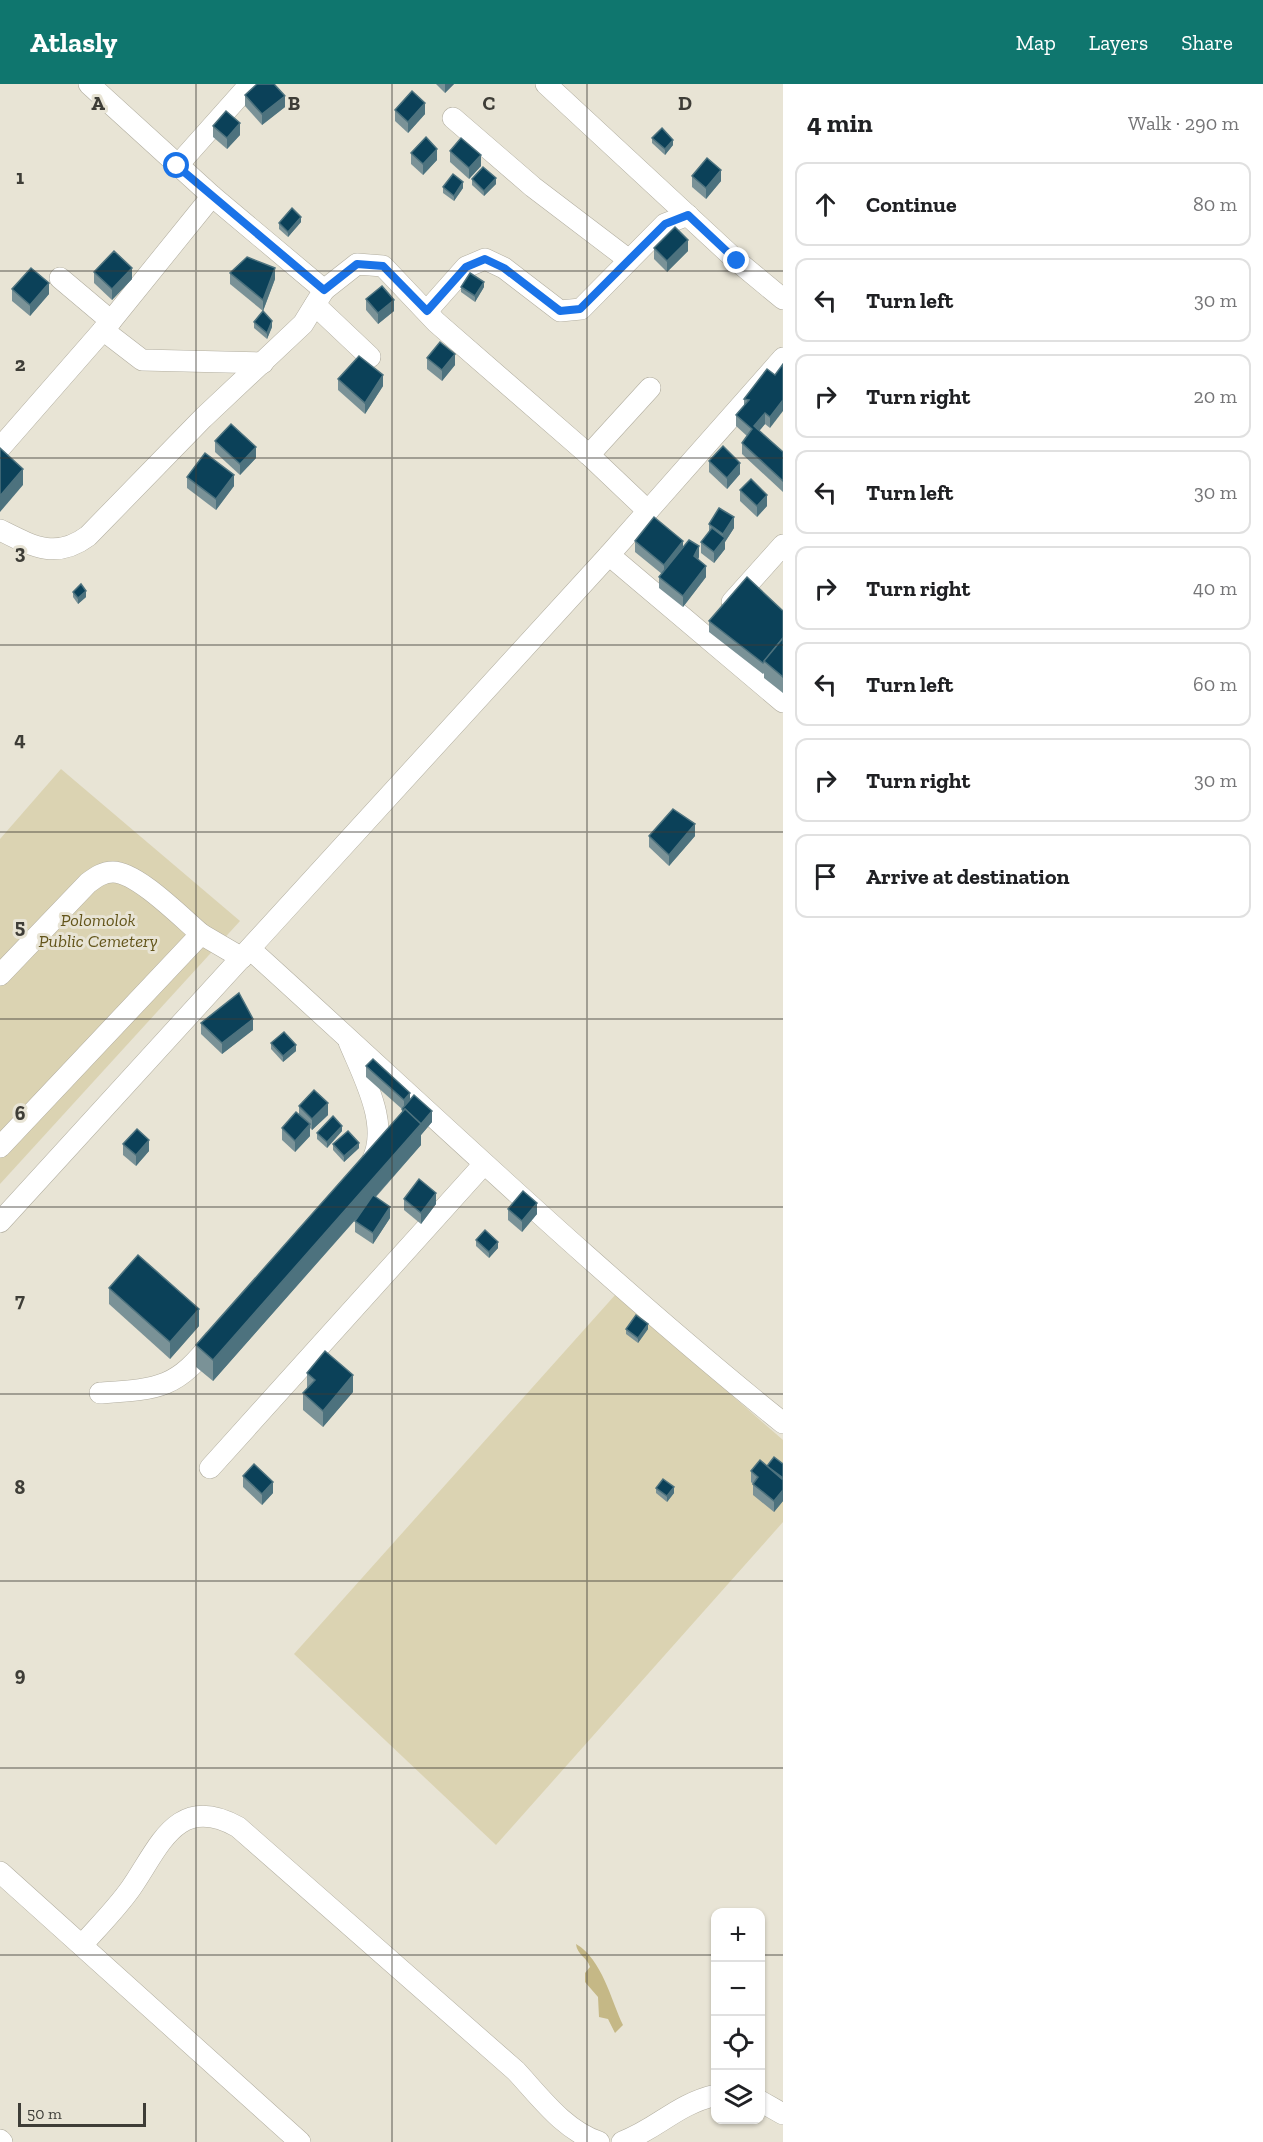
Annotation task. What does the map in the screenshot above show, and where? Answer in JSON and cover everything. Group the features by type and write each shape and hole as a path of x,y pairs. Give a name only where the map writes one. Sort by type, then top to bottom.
{"street":[{"path":"88,84 212,196 319,298 370,357"},
{"path":"177,166 250,84"},
{"path":"546,84 783,299"},
{"path":"453,118 533,187 629,260"},
{"path":"0,448 107,326 212,196"},
{"path":"427,311 466,267 477,260 485,259 504,268 560,311 571,312 580,309 665,224 688,215"},
{"path":"0,530 29,545 56,550 74,547 88,536 202,418 303,324 319,298 357,264 383,266 436,322 589,454 648,511"},
{"path":"60,278 142,360 262,363"},
{"path":"0,1222 609,555 783,358"},
{"path":"589,454 650,388"},
{"path":"704,634 783,544"},
{"path":"609,555 783,702"},
{"path":"0,975 88,883 103,873 115,872 131,876 201,934 246,953 347,1036 484,1164 713,1366 783,1424"},
{"path":"0,1147 201,934"},
{"path":"347,1036 377,1120 378,1147 371,1164 358,1180"},
{"path":"210,1468 484,1164"},
{"path":"100,1393 170,1383 192,1368 222,1328"},
{"path":"82,1945 130,1890 169,1831 184,1820 202,1815 222,1818 238,1827 516,2071 553,2112 581,2136 599,2142"},
{"path":"0,1872 300,2142"},
{"path":"622,2142 644,2133 674,2110 696,2099 711,2096"},
{"path":"765,2104 783,2114"}],"green space":[{"name":"Polomolok Public Cemetery","path":"61,769 240,921 0,1184 0,839"},
{"path":"616,1294 783,1440 783,1522 496,1845 294,1654"}],"shaded area":[{"path":"576,1944 593,1959 605,1981 623,2025 615,2033 608,2019 599,2017 598,1997 585,1982 585,1973 590,1967 578,1951"}],"building":[{"path":"257,84 274,84 285,96 262,114 245,95"},
{"path":"412,91 425,103 408,122 395,110"},
{"path":"226,111 240,123 227,138 213,126"},
{"path":"662,128 673,140 665,149 652,138"},
{"path":"426,137 437,149 423,164 411,153"},
{"path":"461,138 481,155 469,168 450,151"},
{"path":"707,158 721,170 706,188 692,176"},
{"path":"483,167 496,178 484,191 472,179"},
{"path":"453,174 463,182 454,196 443,187"},
{"path":"292,208 301,217 288,232 279,223"},
{"path":"675,227 688,240 667,261 654,248"},
{"path":"114,251 132,268 112,289 94,272"},
{"path":"247,257 275,268 263,300 230,273"},
{"path":"31,268 49,283 30,305 12,289"},
{"path":"470,273 484,282 475,296 461,287"},
{"path":"382,286 394,300 378,313 366,299"},
{"path":"263,311 272,321 267,333 254,322"},
{"path":"440,342 455,354 442,370 427,358"},
{"path":"359,356 383,375 365,403 338,379"},
{"path":"783,364 783,400 770,417 765,413 754,426 783,452 783,481 742,443 752,429 736,415 749,400 744,399 767,369 775,375"},
{"path":"231,424 256,447 240,464 215,441"},
{"path":"723,446 740,463 727,478 709,461"},
{"path":"0,448 23,469 0,496"},
{"path":"205,453 234,475 216,499 187,477"},
{"path":"751,479 767,495 757,506 740,490"},
{"path":"719,508 734,517 723,534 709,524"},
{"path":"654,517 683,541 664,565 635,541"},
{"path":"712,528 725,538 714,552 701,542"},
{"path":"689,540 699,546 694,556 706,566 683,596 659,577"},
{"path":"747,577 783,611 783,638 763,663 709,621"},
{"path":"81,584 86,591 78,598 73,592"},
{"path":"783,638 783,677 764,661"},
{"path":"673,809 695,824 669,855 649,836"},
{"path":"239,993 253,1019 222,1043 201,1023"},
{"path":"284,1032 296,1045 283,1056 271,1043"},
{"path":"373,1059 410,1093 404,1100 366,1066"},
{"path":"314,1090 328,1103 312,1119 299,1106"},
{"path":"414,1095 432,1111 421,1124 405,1109 403,1111 402,1109"},
{"path":"405,1109 421,1124 213,1360 196,1345"},
{"path":"296,1112 310,1124 295,1141 282,1128"},
{"path":"333,1116 342,1126 327,1142 317,1133"},
{"path":"137,1129 149,1140 136,1155 123,1144"},
{"path":"348,1131 359,1143 344,1156 333,1144"},
{"path":"419,1179 436,1193 421,1213 404,1199"},
{"path":"523,1191 537,1203 522,1221 508,1209"},
{"path":"373,1195 390,1207 373,1233 355,1221"},
{"path":"485,1230 498,1242 489,1252 476,1240"},
{"path":"138,1255 199,1309 170,1342 109,1288"},
{"path":"636,1315 648,1324 638,1338 626,1329"},
{"path":"325,1351 353,1375 323,1411 303,1393 315,1380 307,1373"},
{"path":"774,1457 783,1464 783,1478 767,1466"},
{"path":"760,1460 783,1480 783,1490 774,1501 753,1484 758,1477 751,1471"},
{"path":"254,1464 273,1482 262,1494 243,1476"},
{"path":"663,1479 674,1487 667,1496 656,1488"}],"route":[{"path":"177,166 324,290 357,264 370,263 383,266 427,311 466,267 477,260 485,259 504,268 560,311 571,312 580,309 665,224 675,218 688,215 737,261"}]}
